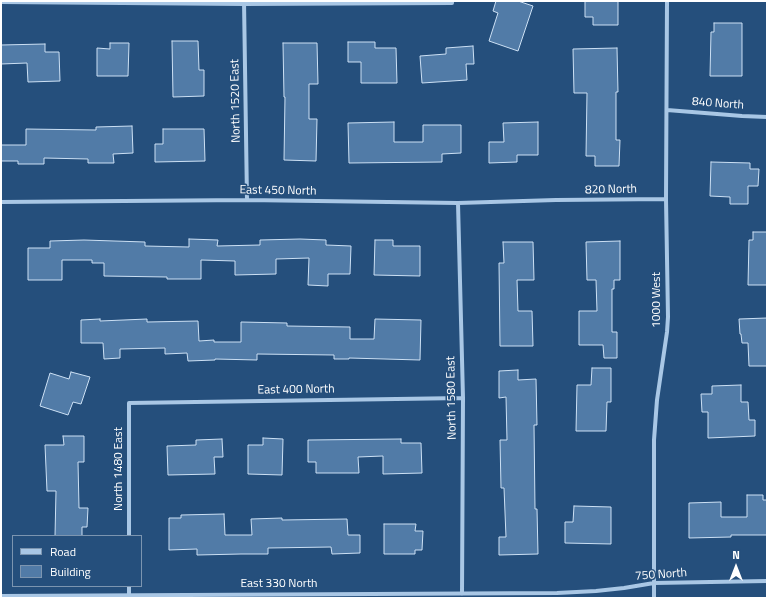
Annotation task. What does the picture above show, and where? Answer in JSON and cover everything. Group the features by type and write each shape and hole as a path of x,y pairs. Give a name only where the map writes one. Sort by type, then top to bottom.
{"street":[{"name":"1000 West","path":"654,598 654,440 657,400 668,317 666,199 667,1"},
{"path":"1,2 452,2"},
{"name":"North 1520 East","path":"244,2 247,200"},
{"name":"840 North","path":"667,110 767,117"},
{"name":"820 North","path":"556,200 666,199"},
{"name":"East 450 North","path":"1,202 247,200 458,203 556,200"},
{"name":"North 1580 East","path":"458,203 463,398 462,594"},
{"name":"East 400 North","path":"129,403 463,398"},
{"name":"North 1480 East","path":"129,403 129,535"},
{"name":"750 North","path":"557,592 596,592 654,582 767,581"},
{"path":"129,587 129,595"},
{"name":"East 330 North","path":"1,596 334,596 557,592"}],"building":[{"path":"496,1 518,1 533,6 518,51 489,41 498,13 493,11"},
{"path":"585,1 618,1 618,25 593,25 593,17 585,17"},
{"path":"714,23 742,23 742,76 710,76 711,32 714,32"},
{"path":"172,41 198,41 199,70 204,70 204,96 173,97"},
{"path":"348,42 375,42 375,48 396,48 397,83 361,83 361,62 348,62"},
{"path":"110,43 129,43 128,76 97,76 97,48 110,49"},
{"path":"283,43 317,43 318,84 309,84 309,119 317,119 316,161 284,160 285,97"},
{"path":"45,44 45,52 59,52 60,81 28,82 27,63 1,64 1,45"},
{"path":"473,46 474,64 466,64 467,80 422,83 420,56 446,54 446,48"},
{"path":"617,48 618,92 616,92 616,140 620,140 619,166 595,166 595,156 586,156 587,93 574,93 573,49"},
{"path":"394,122 394,142 423,142 423,125 461,125 461,153 442,154 442,162 349,163 348,123"},
{"path":"538,122 538,155 517,155 517,162 489,163 489,142 504,142 503,123"},
{"path":"132,126 133,153 113,154 114,163 88,163 88,159 44,158 44,164 18,164 18,161 1,161 1,145 26,145 26,129 96,130 96,127"},
{"path":"163,129 204,129 205,161 155,162 155,144 163,144"},
{"path":"711,162 750,163 750,169 759,169 758,186 748,186 748,204 730,204 730,197 710,196"},
{"path":"753,232 767,232 767,285 748,285 749,240 753,240"},
{"path":"189,239 218,240 217,246 260,245 260,240 326,240 326,245 351,246 350,274 328,274 328,286 308,285 309,258 276,259 276,274 235,275 235,261 201,260 201,279 104,276 104,263 92,263 92,260 62,260 62,280 28,280 28,248 50,248 50,241 84,240 145,242 145,246 189,247"},
{"path":"375,240 393,240 393,246 420,246 420,276 374,275"},
{"path":"620,241 620,280 614,280 614,289 612,289 612,332 617,332 617,358 604,358 603,345 579,345 579,311 597,311 596,280 587,280 586,242"},
{"path":"503,242 533,242 534,280 517,280 518,311 532,311 533,346 500,346 499,263 504,263"},
{"path":"767,318 767,366 749,366 748,343 742,343 739,319"},
{"path":"100,319 100,321 147,319 147,322 198,321 199,341 214,340 214,342 241,342 241,322 287,323 287,326 350,327 350,339 374,339 375,319 421,320 420,360 334,359 334,355 257,354 257,360 215,359 188,361 187,353 165,354 165,348 120,349 120,358 104,359 103,343 81,343 81,320"},
{"path":"592,368 611,368 611,402 607,402 606,431 576,431 577,385 591,385"},
{"path":"518,370 518,380 536,379 537,425 534,425 535,509 537,509 538,554 499,555 499,537 506,537 504,488 501,488 500,440 507,440 506,397 499,398 499,371"},
{"path":"71,372 90,377 81,404 73,402 68,415 40,406 50,373 69,379"},
{"path":"741,385 741,402 748,402 749,420 755,420 755,436 708,438 708,412 702,412 701,394 712,394 712,386"},
{"path":"63,436 84,436 84,462 78,462 79,508 88,508 87,527 82,527 82,535 55,535 56,491 47,491 45,445 64,445"},
{"path":"263,438 283,439 282,475 248,474 248,445 263,445"},
{"path":"222,439 223,457 214,457 215,474 168,475 167,446 196,445 196,440"},
{"path":"401,439 401,443 421,443 422,473 383,474 383,456 358,457 359,473 316,473 316,462 308,462 308,440"},
{"path":"747,495 763,495 763,500 767,500 767,535 731,535 731,537 689,538 689,503 721,502 721,517 747,517"},
{"path":"574,506 611,507 611,544 565,543 565,522 573,522"},
{"path":"224,514 225,535 252,535 251,519 347,519 348,535 360,535 360,553 332,554 331,547 268,548 268,554 197,555 197,549 169,550 169,518 181,518 181,515"},
{"path":"384,524 416,524 415,531 423,531 422,550 415,550 415,554 384,554"}]}
